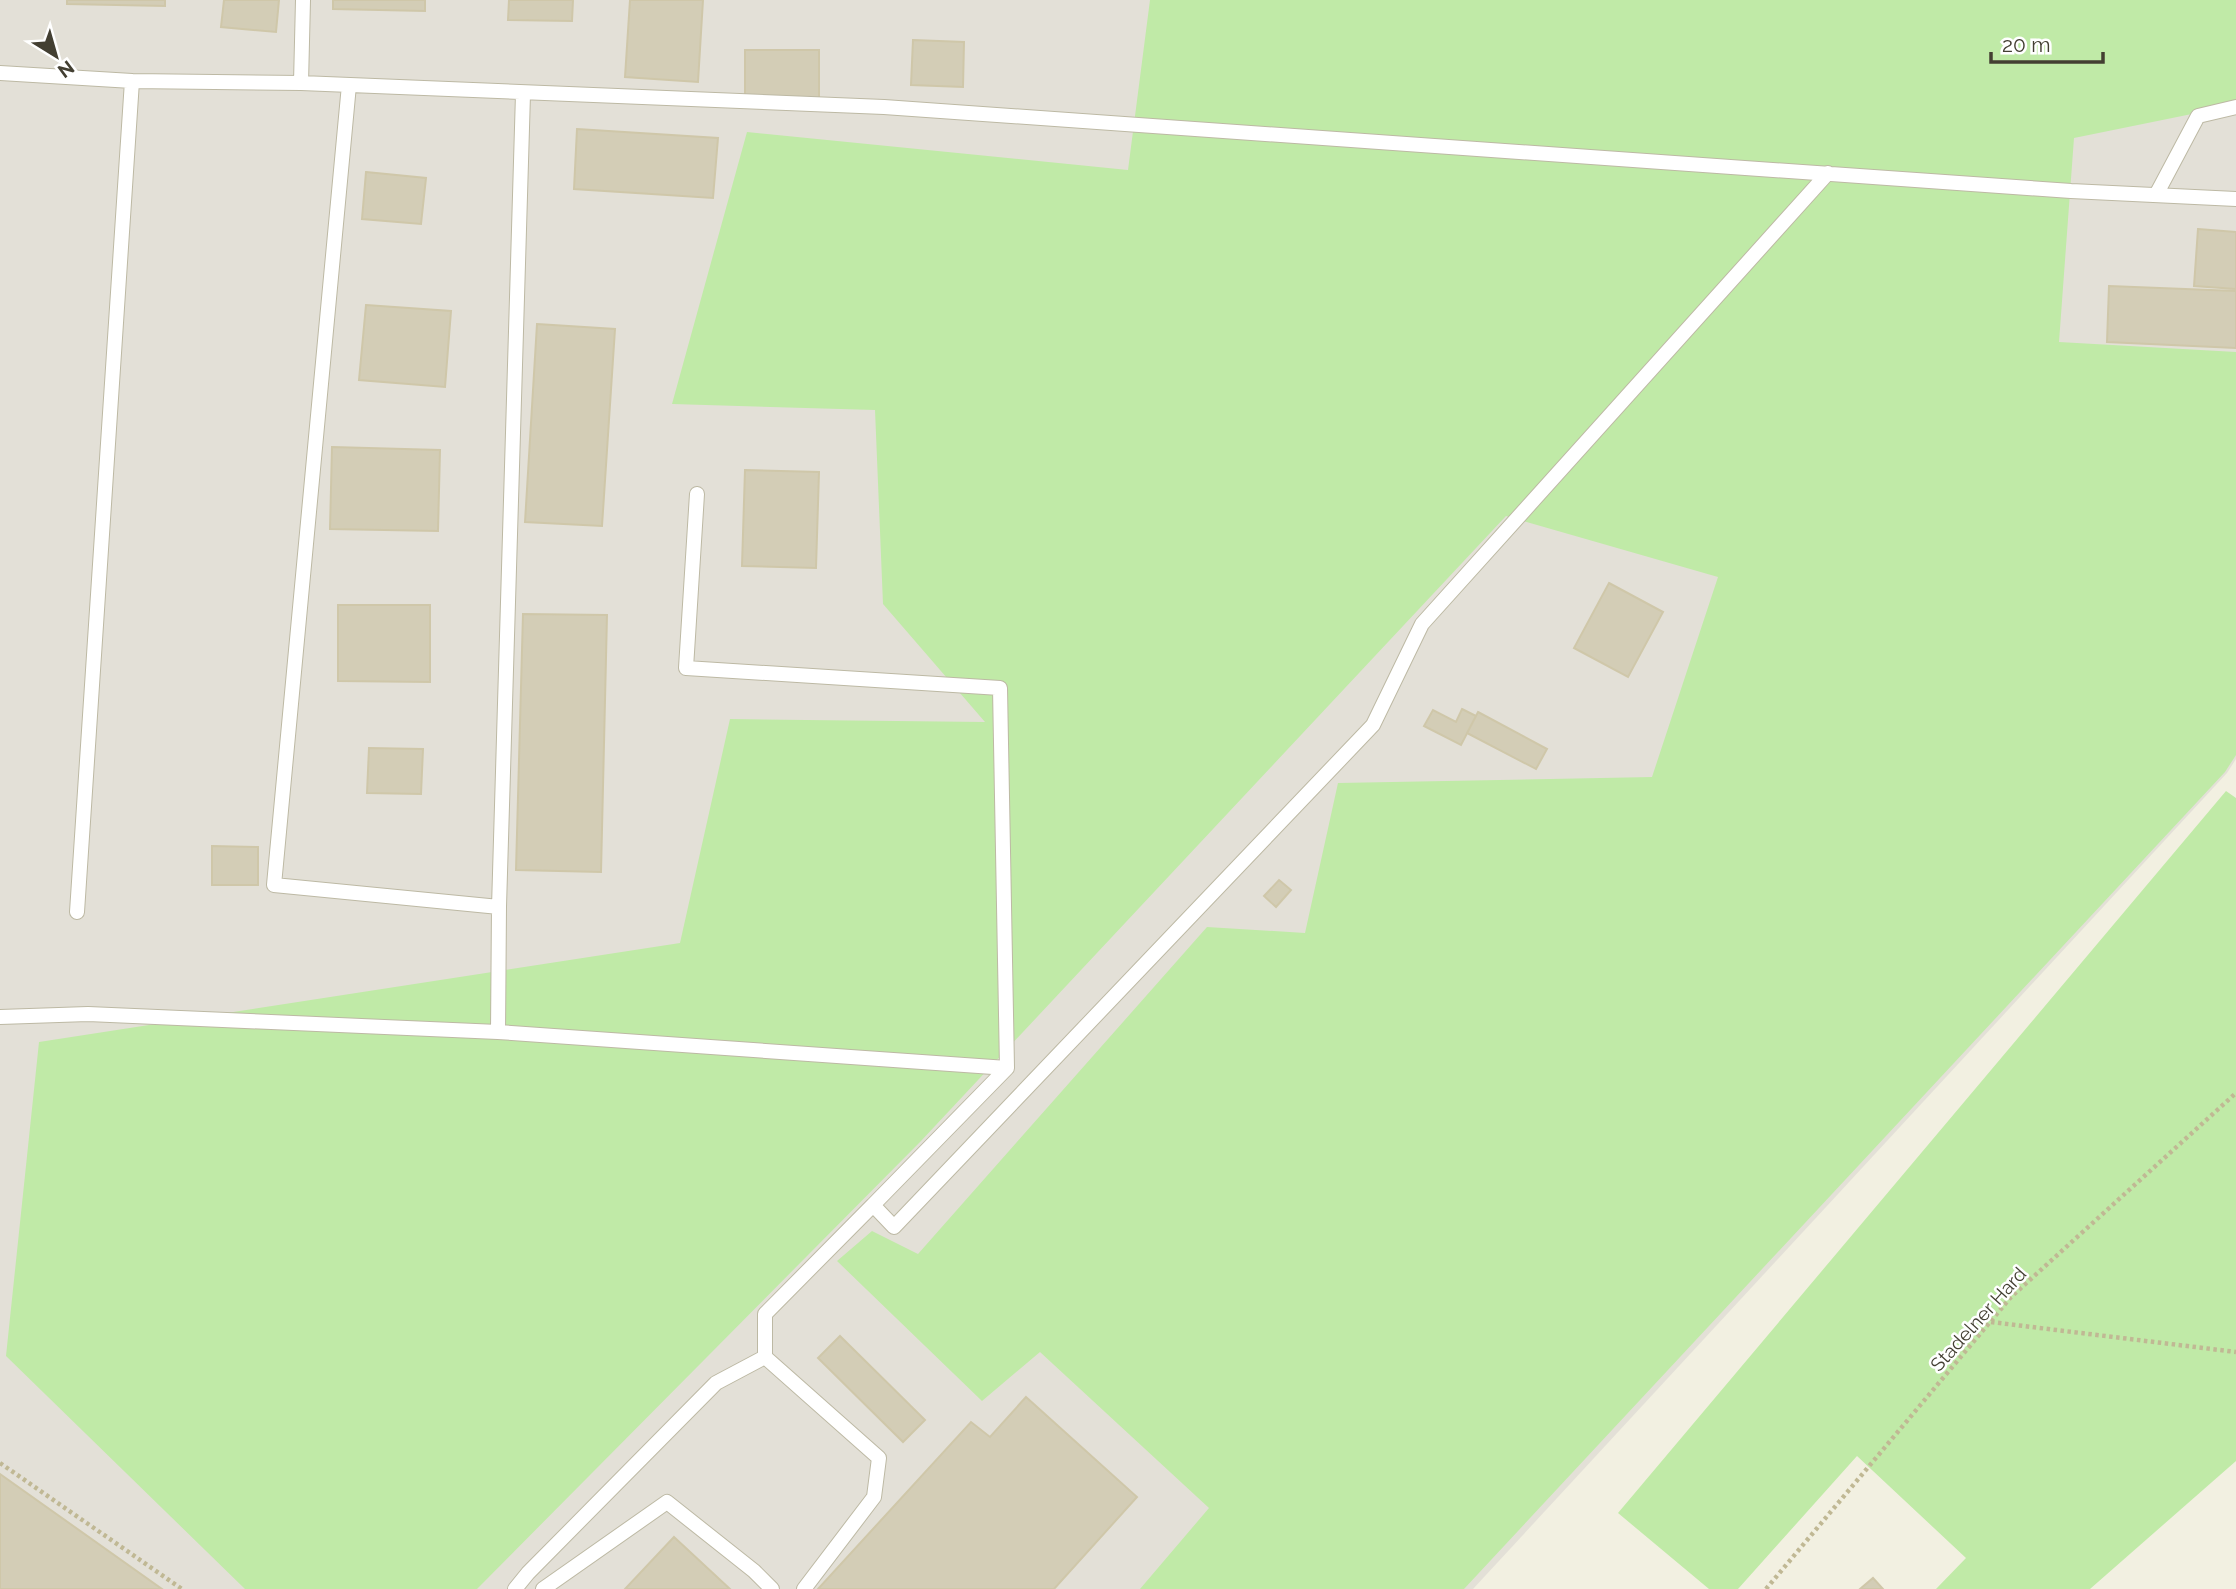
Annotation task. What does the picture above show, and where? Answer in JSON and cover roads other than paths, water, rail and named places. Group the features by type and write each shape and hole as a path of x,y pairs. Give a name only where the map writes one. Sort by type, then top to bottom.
{"lane":[{"path":"301,83 303,0"},
{"path":"0,73 132,81 301,83 884,107 2236,199"},
{"path":"76,912 132,81"},
{"path":"349,85 274,885 499,908"},
{"path":"498,1032 499,908 523,93"},
{"path":"2156,195 2198,116 2236,107"},
{"path":"873,1205 894,1227 1373,725 1422,624 1828,173"},
{"path":"697,494 687,668 1000,688 1007,1068 765,1314 765,1357 879,1458 874,1497 804,1589"},
{"path":"0,1017 88,1014 498,1032 1007,1068"},
{"path":"515,1589 716,1382 765,1357"},
{"path":"543,1589 667,1502 754,1571 772,1589"}]}
